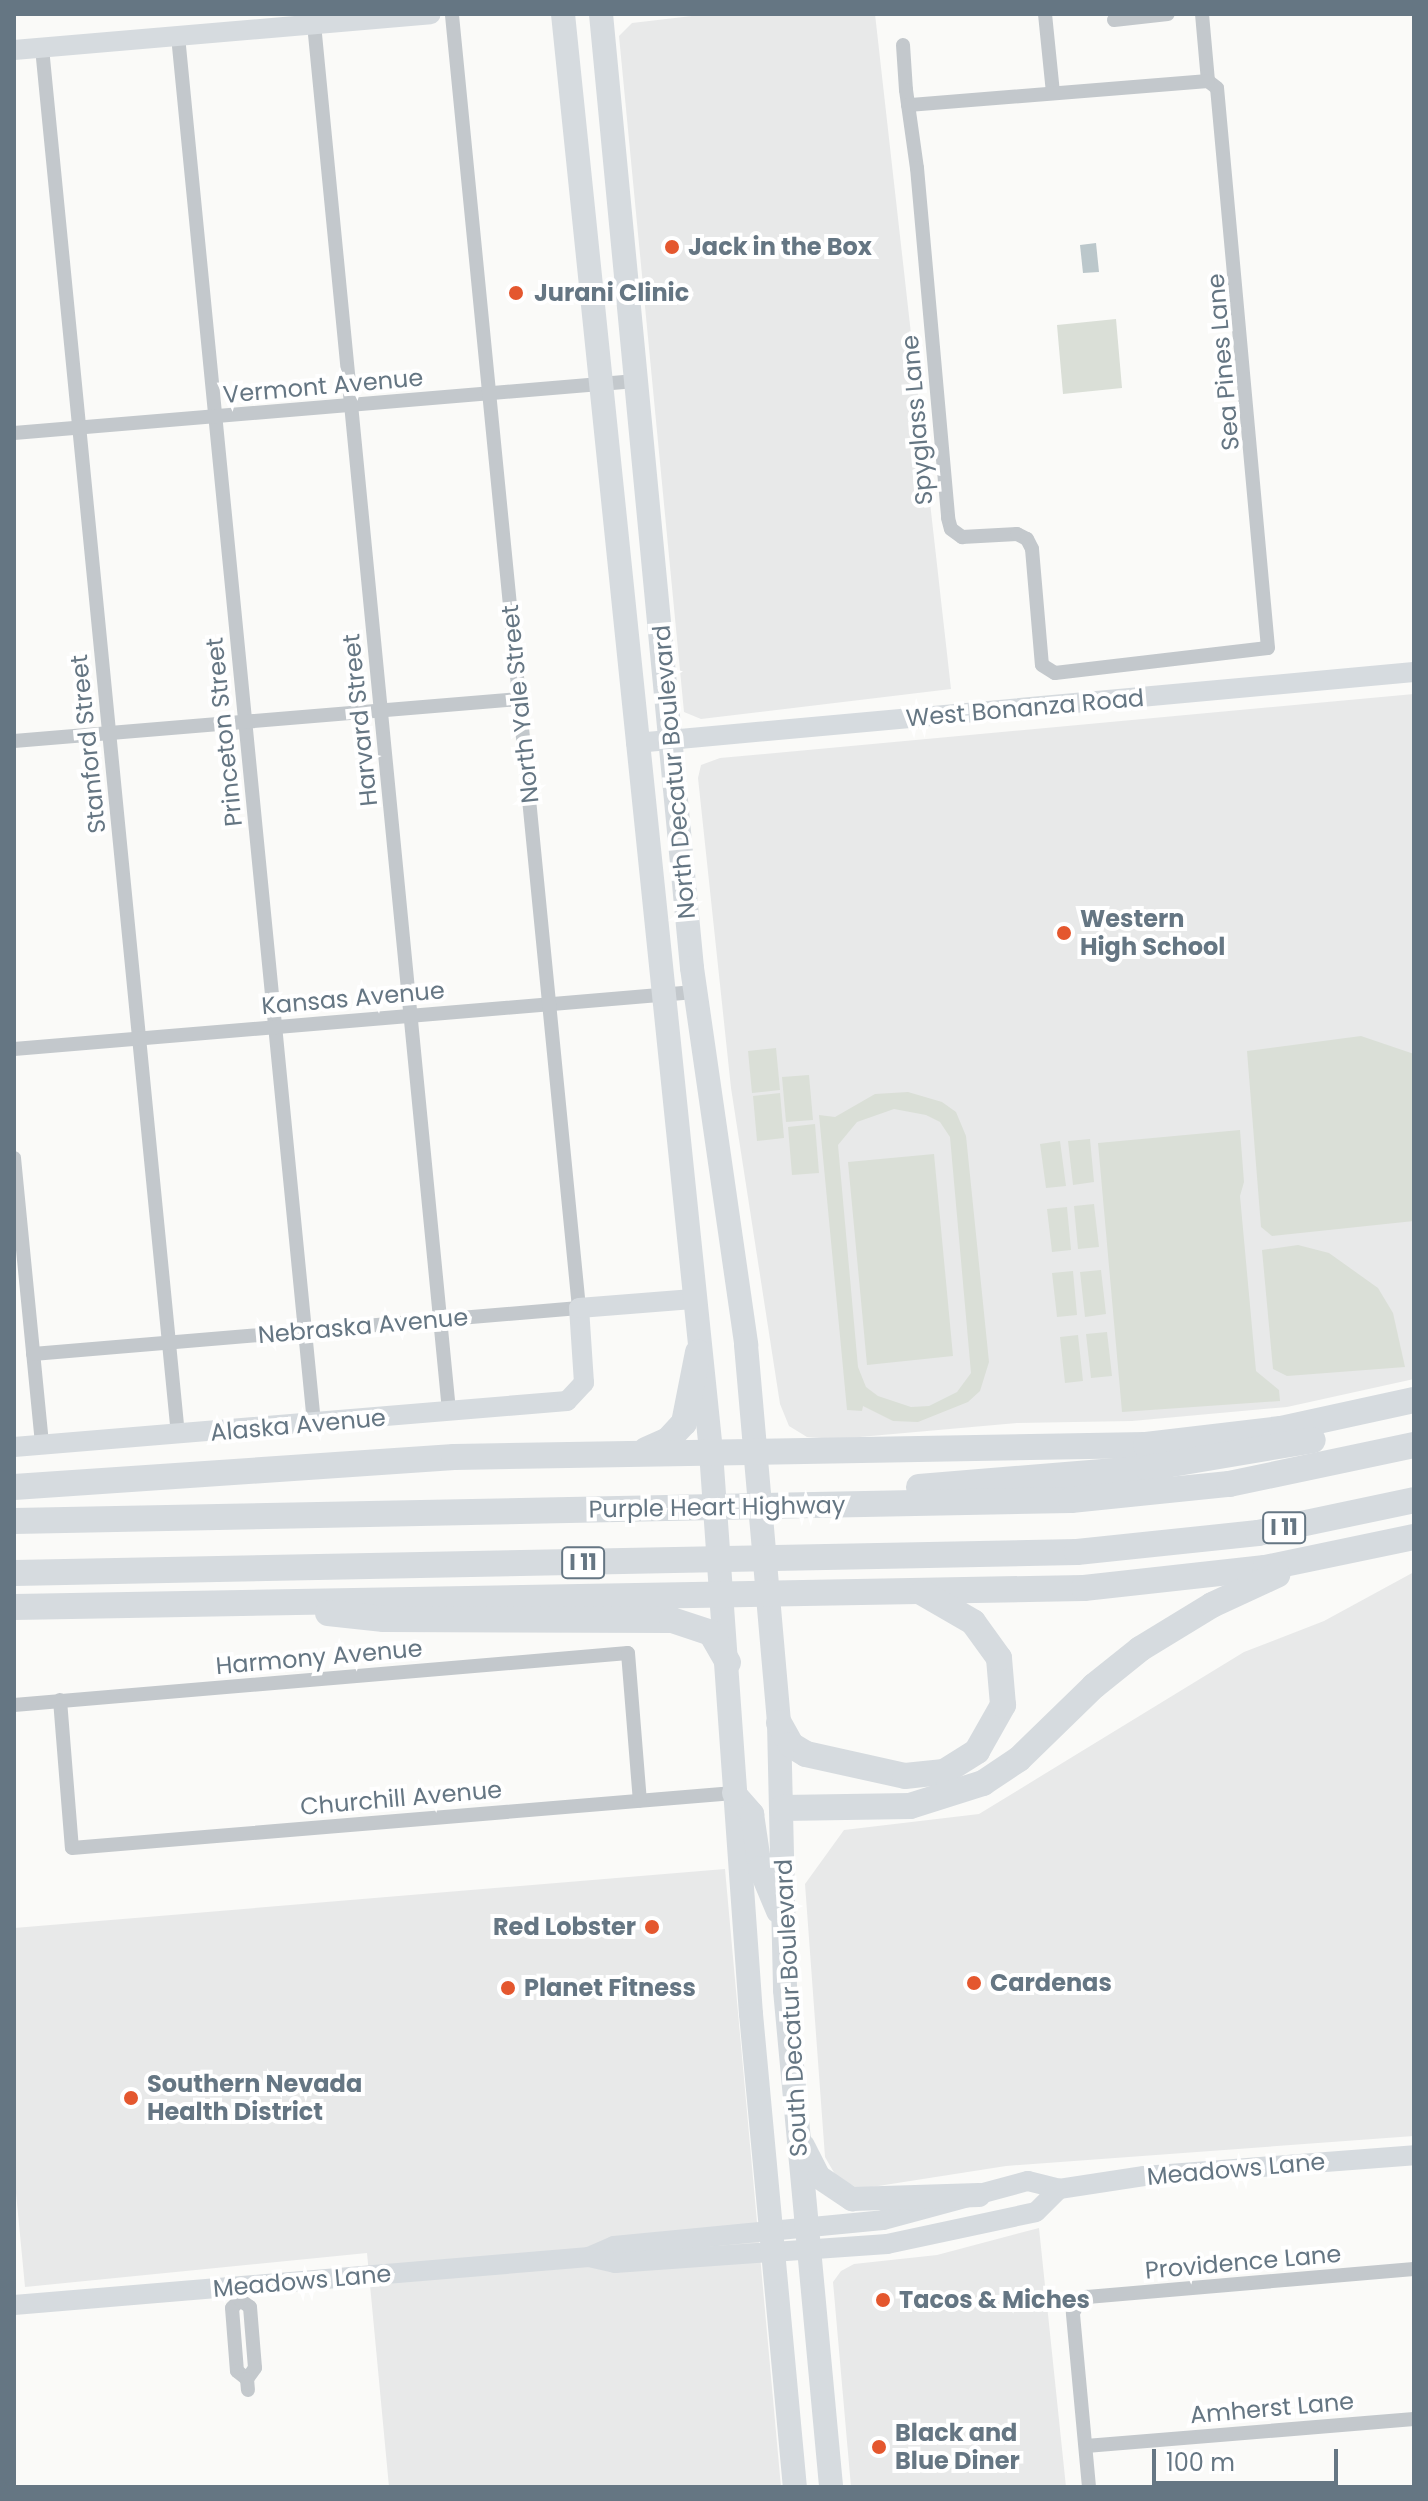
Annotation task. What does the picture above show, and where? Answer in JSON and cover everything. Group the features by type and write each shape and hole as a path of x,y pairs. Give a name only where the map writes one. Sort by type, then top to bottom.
{"highway":[{"path":"636,1452 661,1444 681,1428 698,1352"},
{"path":"14,1487 308,1464 636,1452 755,1458 1146,1445 1292,1427 1414,1400"},
{"path":"640,1509 1157,1467 1288,1446 1414,1411"},
{"name":"Purple Heart Highway","path":"14,1521 1116,1497 1251,1480 1414,1445"},
{"name":"I 11","path":"14,1573 1055,1553 1235,1536 1414,1500"},
{"path":"14,1607 1107,1586 1310,1560 1414,1537"},
{"path":"782,1808 903,1807 983,1783 1019,1759 1094,1686 1151,1642 1212,1605 1310,1560"},
{"path":"779,1723 791,1745 806,1754 905,1776 944,1772 977,1751 1003,1705 1004,1678 997,1652 973,1622 918,1590"},
{"path":"224,1603 384,1619 672,1620 711,1633 728,1662"}],"main road":[{"name":"North Decatur Boulevard","path":"563,14 718,1529"},
{"name":"North Decatur Boulevard","path":"601,14 695,992 742,1308 760,1529"},
{"name":"South Decatur Boulevard","path":"718,1529 726,1619 734,1793 771,2242 795,2487"},
{"name":"South Decatur Boulevard","path":"760,1529 779,1723 783,1922 796,2125 831,2487"},
{"path":"734,1793 782,1808"},
{"path":"734,1793 752,1814 760,1868 783,1922"},
{"path":"796,2125 815,2171 846,2196 877,2202 979,2195"}],"street":[{"path":"14,50 430,14"},
{"name":"North Yale Street","path":"452,14 579,1308 584,1378 580,1394"},
{"path":"1045,14 1053,93"},
{"path":"1114,20 1168,14"},
{"name":"Sea Pines Lane","path":"1202,14 1208,81 1221,96 1269,643"},
{"name":"Harvard Street","path":"314,24 449,1412"},
{"name":"Princeton Street","path":"178,36 314,1423"},
{"name":"Spyglass Lane","path":"903,45 948,518 962,537 1017,534 1027,539 1032,549 1042,665 1055,673 1262,651 1269,643"},
{"name":"Stanford Street","path":"42,48 178,1435"},
{"path":"908,105 1208,81"},
{"name":"Vermont Avenue","path":"14,433 636,381"},
{"name":"West Bonanza Road","path":"636,743 1414,672"},
{"path":"14,741 519,699"},
{"name":"Kansas Avenue","path":"14,1049 695,992"},
{"path":"14,1158 42,1446"},
{"name":"Nebraska Avenue","path":"33,1354 693,1299"},
{"name":"Alaska Avenue","path":"14,1447 562,1402 580,1394"},
{"name":"Harmony Avenue","path":"14,1705 628,1653 640,1801"},
{"name":"Churchill Avenue","path":"60,1700 72,1848 734,1793"},
{"name":"Meadows Lane","path":"14,2305 240,2293 589,2257 614,2246 771,2242 807,2238 907,2216 1028,2181 1059,2189 1144,2176 1414,2155"},
{"name":"Meadows Lane","path":"807,2238 911,2240 1036,2212 1059,2189"},
{"name":"Providence Lane","path":"1086,2446 1073,2313 1078,2303 1087,2297 1414,2269"},
{"path":"240,2293 250,2307 254,2353 255,2368 247,2385"},
{"name":"Amherst Lane","path":"1086,2446 1414,2419"},
{"path":"1086,2446 1089,2487"}],"shaded area":[{"path":"709,14 875,14 951,689 701,719 684,712 619,36 632,23"},
{"path":"1096,243 1099,272 1083,273 1080,245"},
{"path":"1116,319 1122,388 1063,394 1057,325"},
{"name":"Western High School","path":"1414,694 1414,1379 1287,1407 1132,1421 1017,1423 837,1439 807,1437 789,1426 780,1404 731,1088 698,778 701,765 720,758"},
{"path":"1361,1036 1414,1054 1414,1221 1272,1236 1261,1227 1247,1051"},
{"path":"776,1048 780,1090 752,1093 748,1051"},
{"path":"809,1075 813,1120 786,1122 782,1077"},
{"path":"908,1092 942,1102 956,1112 966,1136 989,1362 980,1391 968,1402 918,1422 893,1421 863,1406 862,1411 847,1410 819,1115 835,1117 875,1094","holes":["894,1109 926,1115 940,1122 950,1137 971,1373 957,1392 929,1406 911,1407 878,1396 866,1387 858,1367 838,1145 857,1122"]},
{"path":"780,1093 784,1138 757,1141 753,1096"},
{"path":"815,1124 819,1173 792,1175 788,1127"},
{"path":"1240,1130 1244,1182 1240,1196 1256,1371 1279,1390 1280,1401 1122,1412 1098,1143"},
{"path":"1090,1139 1094,1182 1073,1185 1068,1141"},
{"path":"1060,1141 1066,1186 1046,1188 1040,1144"},
{"path":"934,1154 953,1356 867,1365 848,1162"},
{"path":"1094,1204 1099,1247 1078,1249 1074,1206"},
{"path":"1067,1207 1071,1250 1052,1252 1047,1209"},
{"path":"1298,1245 1329,1253 1378,1288 1393,1313 1405,1367 1287,1376 1273,1369 1262,1250"},
{"path":"1101,1270 1106,1314 1085,1317 1080,1272"},
{"path":"1073,1271 1077,1315 1057,1317 1052,1273"},
{"path":"1107,1332 1112,1376 1091,1378 1086,1334"},
{"path":"1078,1335 1083,1381 1065,1383 1060,1337"},
{"path":"1414,1572 1414,2136 1006,2166 859,2189 836,2176 825,2157 805,1884 844,1830 979,1814 1244,1652 1324,1621"},
{"path":"725,1869 781,2487 389,2487 367,2253 25,2287 14,2172 14,1928"},
{"path":"1039,2228 1066,2487 851,2487 833,2282 841,2271 854,2264 937,2255"}],"place":[{"name":"Jack in the Box","path":"672,247"},
{"name":"Jurani Clinic","path":"516,293"},
{"name":"Western High School","path":"1064,933"},
{"name":"Red Lobster","path":"652,1927"},
{"name":"Cardenas","path":"974,1983"},
{"name":"Planet Fitness","path":"508,1988"},
{"name":"Southern Nevada Health District","path":"131,2098"},
{"name":"Tacos & Miches","path":"883,2300"},
{"name":"Black and Blue Diner","path":"879,2447"}]}
